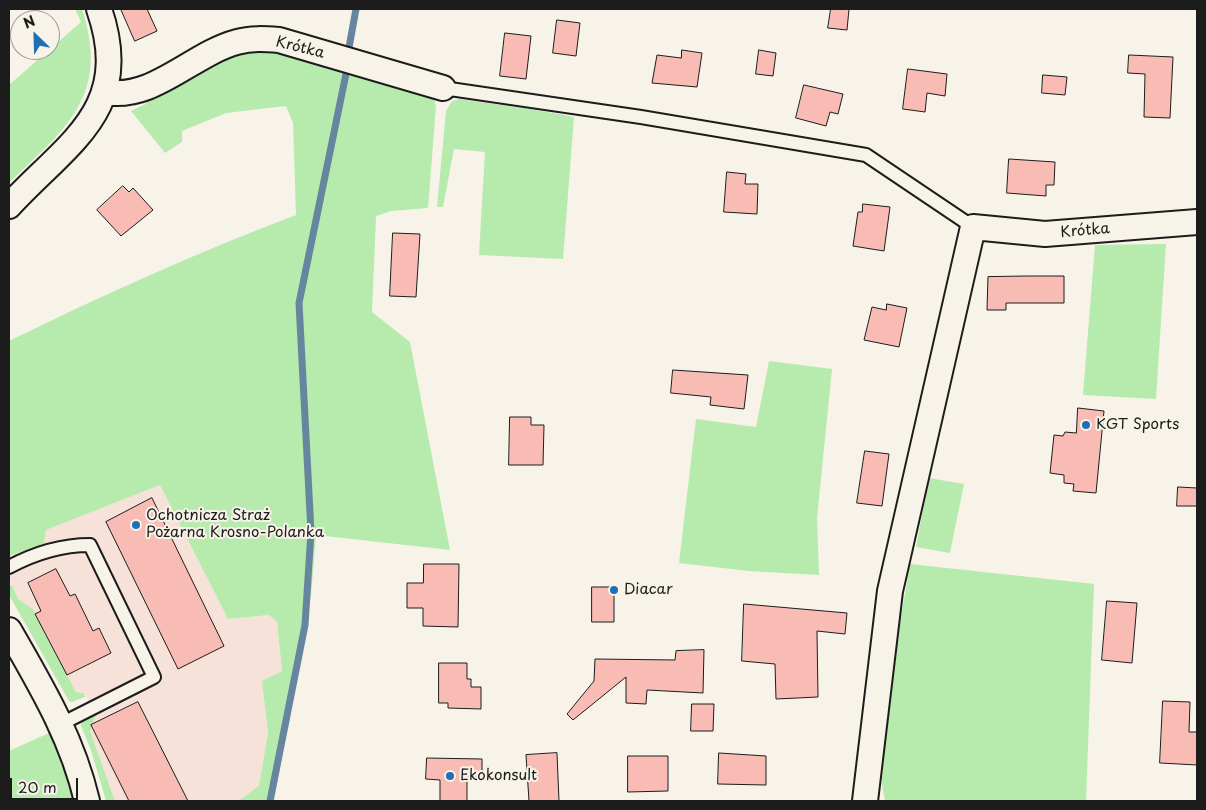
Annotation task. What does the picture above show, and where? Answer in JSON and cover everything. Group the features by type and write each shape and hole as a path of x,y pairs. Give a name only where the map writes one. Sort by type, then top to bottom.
{"street":[{"path":"9,206 66,151 88,125 105,92 108,50 106,28 99,9"},
{"name":"Krótka","path":"105,92 130,94 216,50 236,42 255,39 279,40 443,88"},
{"name":"Krótka","path":"973,227 1045,234 1197,222"},
{"path":"865,801 890,591 973,227"},
{"path":"9,630 61,724 78,766 86,801"}],"lane":[{"path":"443,88 640,117 866,156 973,227"},
{"path":"9,567 25,558 66,545 90,545 154,677 61,724"}],"shaded area":[{"path":"160,485 228,619 270,615 277,622 282,671 262,681 268,733 259,787 238,801 115,801 90,731 96,715 84,693 76,692 33,609 18,599 9,578 9,556 44,544 46,530"}],"green space":[{"path":"75,9 82,9 89,39 91,65 86,88 78,108 49,144 9,183 9,85 38,60 60,60 60,40 81,22"},
{"path":"273,47 374,75 422,96 432,93 436,106 428,208 391,211 376,216 372,312 410,342 450,550 316,535 311,596 274,801 238,801 259,786 268,733 262,681 282,671 277,622 269,615 228,619 160,485 46,530 44,544 9,556 9,341 151,275 296,215 293,123 286,106 226,113 182,131 182,142 165,153 131,111 146,104 145,95 228,52"},
{"path":"460,99 574,117 563,259 479,255 485,152 454,149 443,207 437,207 446,111 452,101"},
{"path":"1166,244 1156,399 1083,395 1095,245"},
{"path":"769,361 832,369 817,518 819,575 749,571 679,563 696,419 756,427"},
{"path":"929,478 964,484 950,553 916,547"},
{"path":"910,564 1094,584 1086,801 885,801 881,779 883,752 879,747"},
{"path":"12,585 18,599 33,609 76,692 84,693 85,697 72,702 69,701 9,595 9,586"},
{"path":"93,711 96,715 90,731 115,801 106,801 91,750 81,726 81,723"},
{"path":"49,733 75,801 9,801 9,751"}],"building":[{"path":"121,9 147,9 157,31 135,41"},
{"path":"831,9 849,9 847,30 828,28"},
{"path":"557,20 580,23 576,56 553,53"},
{"path":"505,33 531,36 526,79 500,76"},
{"path":"682,50 702,53 697,87 652,83 657,55 681,58"},
{"path":"759,50 776,53 773,76 756,74"},
{"path":"1129,55 1173,57 1170,118 1144,117 1145,74 1128,73"},
{"path":"908,69 947,74 945,96 927,93 925,112 903,109"},
{"path":"1043,75 1067,77 1065,95 1042,93"},
{"path":"804,85 843,94 838,114 830,112 826,126 796,118"},
{"path":"1009,159 1055,162 1054,185 1046,185 1046,196 1007,193"},
{"path":"727,172 746,174 745,184 758,184 757,214 724,212"},
{"path":"123,186 129,192 133,188 153,210 121,236 97,210"},
{"path":"863,204 890,207 884,251 853,246 858,212 862,212"},
{"path":"393,233 420,234 416,297 390,296"},
{"path":"1064,276 1064,303 1006,303 1006,310 987,310 988,277"},
{"path":"887,304 907,308 899,347 864,340 872,307 886,310"},
{"path":"673,370 748,375 744,409 710,405 711,397 671,393"},
{"path":"1078,408 1104,411 1096,493 1073,491 1074,484 1064,483 1064,475 1050,473 1054,435 1063,436 1065,432 1076,433"},
{"path":"510,417 531,417 531,425 544,425 543,465 509,465"},
{"path":"865,451 889,454 882,506 857,503"},
{"path":"1178,487 1197,488 1197,506 1177,506"},
{"path":"152,498 224,646 178,669 106,522"},
{"path":"424,564 459,564 458,627 423,626 423,608 407,608 407,583 423,583"},
{"path":"56,569 70,596 75,594 93,631 99,628 111,653 67,675 35,614 41,611 28,583"},
{"path":"592,587 614,587 614,622 592,622"},
{"path":"1107,601 1137,603 1132,663 1102,660"},
{"path":"744,604 847,613 845,634 817,631 818,697 776,699 775,664 742,661"},
{"path":"704,650 703,693 647,690 646,704 626,703 626,677 573,720 567,714 594,681 595,659 675,660 676,651"},
{"path":"439,663 467,663 467,679 471,679 471,687 481,687 481,709 448,708 448,703 439,703"},
{"path":"1163,701 1190,702 1189,732 1197,732 1197,765 1160,763"},
{"path":"138,702 188,801 129,801 91,725"},
{"path":"692,704 714,704 713,731 691,731"},
{"path":"557,753 559,801 529,801 526,755"},
{"path":"719,753 766,756 766,785 718,784"},
{"path":"628,756 668,756 668,791 628,792"},
{"path":"427,758 482,759 482,777 467,777 467,801 440,801 440,780 426,779"}],"waterway":[{"path":"348,53 356,9"},
{"path":"270,801 305,625 311,532 299,303 347,69"}],"place":[{"name":"KGT Sports","path":"1086,425"},
{"name":"Ochotnicza Straż Pożarna Krosno-Polanka","path":"136,525"},
{"name":"Diacar","path":"614,590"},
{"name":"Ekokonsult","path":"450,776"}]}
